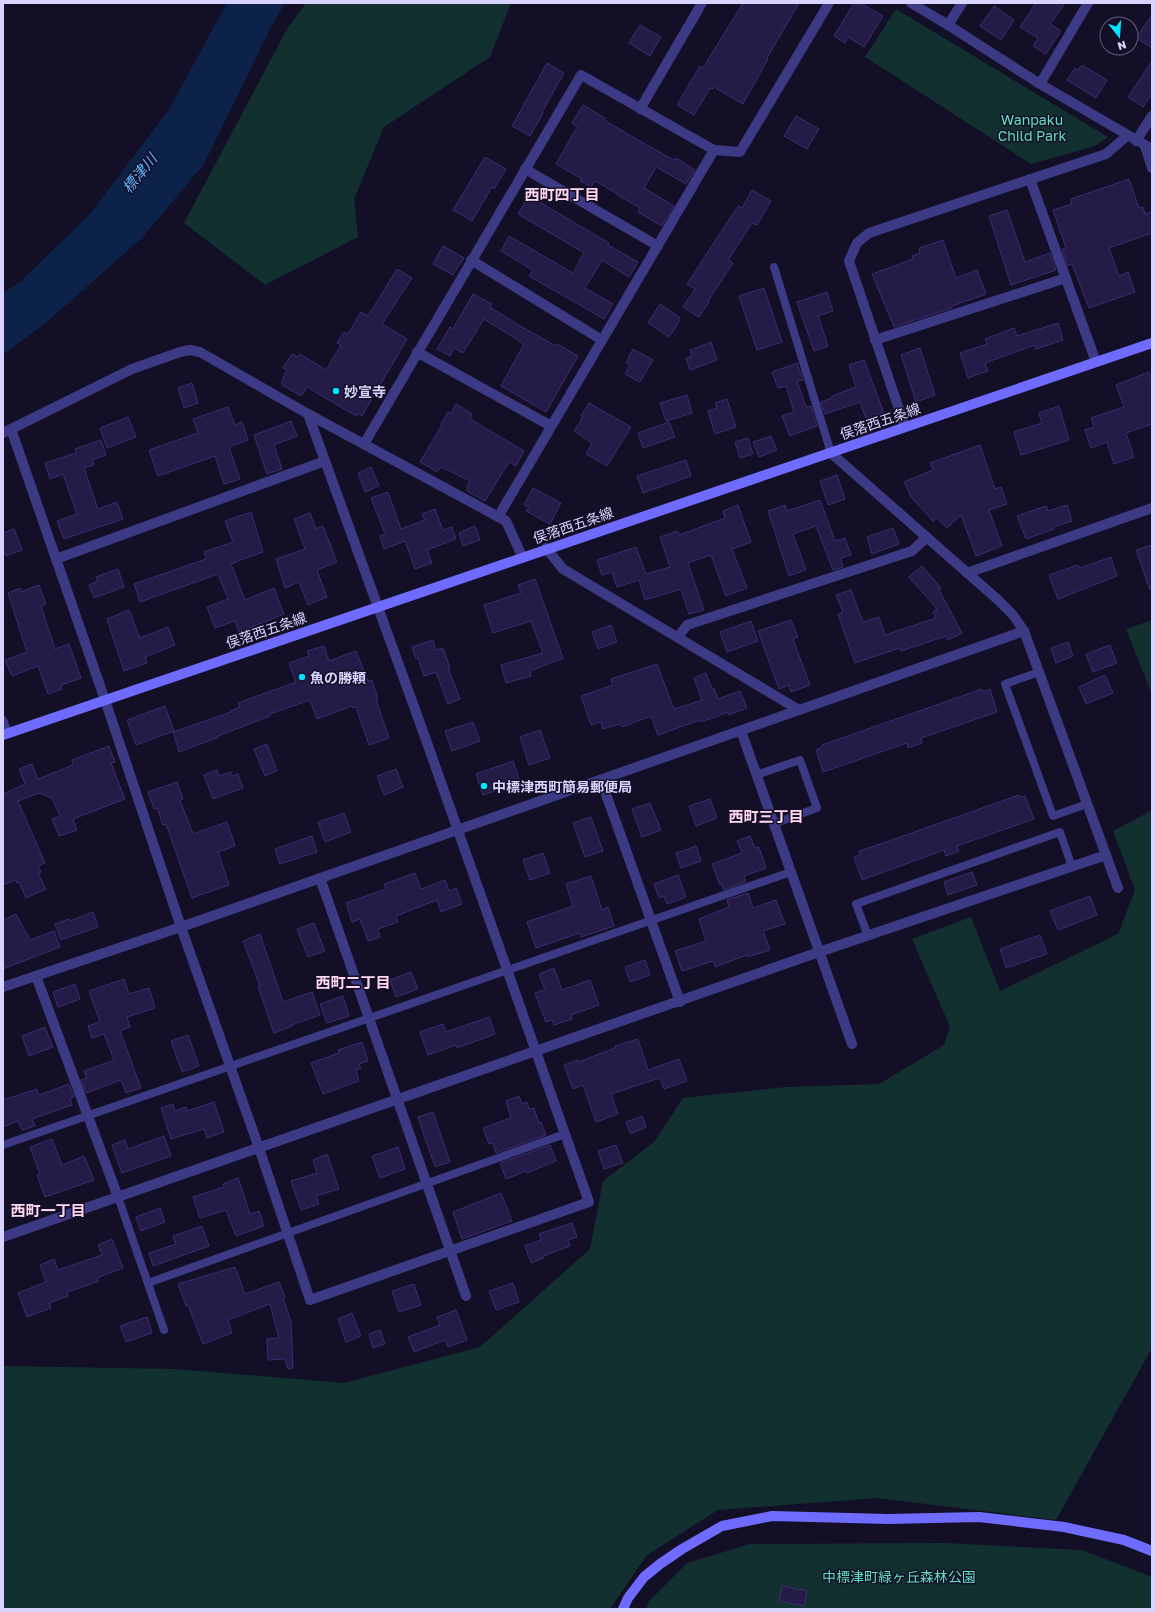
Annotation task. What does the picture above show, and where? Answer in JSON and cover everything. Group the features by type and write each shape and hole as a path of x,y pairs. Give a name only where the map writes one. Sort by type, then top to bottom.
{"main road":[{"name":"俣落西五条線","path":"6,734 522,556 831,453 1152,342"},
{"path":"623,1609 628,1598 644,1577 682,1549 722,1526 772,1516 888,1519 979,1518 1064,1527 1124,1540 1152,1551"}],"street":[{"path":"640,109 702,3"},
{"path":"364,444 581,75 714,150 740,152 830,3"},
{"path":"911,3 1040,84 1140,143 1152,168"},
{"path":"948,26 962,3"},
{"path":"1040,84 1088,3"},
{"path":"905,427 849,261 857,243 869,233 1140,143 1152,116"},
{"path":"498,517 714,150"},
{"path":"525,169 658,246"},
{"path":"1030,179 1096,362"},
{"path":"471,260 602,340"},
{"path":"875,340 1066,278"},
{"path":"308,414 458,830 589,1202 310,1300 259,1148 180,927 105,700 56,559 7,431 132,369 165,356 190,350 200,352 308,414 506,521 522,556"},
{"path":"417,352 551,426"},
{"path":"831,453 997,598 1013,615 1024,631 1118,888"},
{"path":"56,559 325,462"},
{"path":"967,573 1152,508"},
{"path":"678,638 687,625 912,551 927,537"},
{"path":"546,548 563,569 799,710"},
{"path":"3,987 180,927 1024,631"},
{"path":"741,731 852,1044"},
{"path":"601,780 680,1002"},
{"path":"3,1238 680,1002 819,952 1106,855"},
{"path":"320,878 466,1296"},
{"path":"36,976 118,1197"}],"lane":[{"path":"774,267 831,453"},
{"path":"1039,672 1005,684 1053,816 1087,804"},
{"path":"3,720 6,734"},
{"path":"756,775 800,760 816,808 773,824"},
{"path":"868,936 856,904 1060,832 1072,867"},
{"path":"3,1145 790,872"},
{"path":"148,1283 565,1134"},
{"path":"118,1197 164,1330"}],"green space":[{"path":"306,3 511,3 490,57 384,127 354,199 358,237 265,285 184,223 287,29"},
{"name":"Wanpaku Child Park","path":"896,9 1108,137 1095,146 1031,164 865,57"},
{"path":"1152,620 1152,695 1126,629"},
{"path":"1152,810 1152,1348 1056,1520 877,1498 718,1510 647,1555 610,1609 3,1609 3,1366 174,1369 344,1383 480,1347 590,1249 603,1181 654,1142 683,1098 786,1087 879,1084 944,1045 950,1027 912,939 971,917 1000,991 1118,934 1135,890 1113,831"},
{"name":"中標津町緑ヶ丘森林公園","path":"945,1543 1082,1550 1152,1577 1152,1609 646,1609 649,1601 687,1563 750,1544"}],"water":[{"name":"標津川","path":"227,3 285,3 271,27 204,164 142,238 48,321 3,355 3,293 21,281 89,215 168,111"}],"building":[{"path":"743,3 799,3 767,58 768,59 743,104 714,87 713,89 710,88 694,115 677,105 700,66 703,68"},
{"path":"854,3 860,3 883,16 864,47 848,37 845,43 834,36"},
{"path":"1036,3 1065,3 1050,24 1061,31 1046,54 1033,46 1038,38 1020,27"},
{"path":"994,6 1014,20 1001,40 980,26"},
{"path":"1152,15 1152,48 1139,40 1139,34"},
{"path":"640,25 661,37 650,56 629,43"},
{"path":"1152,61 1152,94 1143,107 1128,97"},
{"path":"547,63 564,73 530,136 512,126"},
{"path":"1082,65 1107,80 1096,98 1067,80 1075,68 1078,70"},
{"path":"583,105 605,118 604,120 643,143 674,160 676,158 695,170 686,184 656,167 644,188 674,206 662,226 638,212 640,208 617,195 618,194 595,181 591,187 580,181 582,179 556,164 577,127 572,123"},
{"path":"796,116 819,129 807,149 784,136"},
{"path":"485,157 506,169 494,189 492,187 472,221 453,210"},
{"path":"1129,179 1139,208 1143,207 1145,214 1152,212 1152,233 1109,248 1119,276 1128,272 1135,292 1089,308 1072,264 1068,266 1062,249 1066,248 1053,210 1072,204 1071,199"},
{"path":"752,190 771,201 757,225 752,223 728,260 733,263 699,317 683,307 695,289 687,284 738,206 742,208"},
{"path":"529,196 609,243 608,245 638,262 629,277 602,260 585,288 613,304 604,319 529,276 533,270 501,251 509,236 573,273 584,253 518,214"},
{"path":"1007,210 1025,262 1050,253 1056,270 1011,285 989,216"},
{"path":"943,240 956,278 977,270 986,294 952,306 952,308 894,327 872,274 913,259 912,256 920,253 919,248"},
{"path":"443,246 464,258 453,275 433,264"},
{"path":"397,269 412,278 382,324 407,339 362,416 357,413 356,416 307,387 301,396 282,385 282,380 287,370 283,368 292,354 298,357 300,354 326,370 341,345 337,343 344,332 348,334 361,312 368,316"},
{"path":"764,288 782,342 757,350 739,296"},
{"path":"827,292 833,311 818,316 828,346 814,351 797,302"},
{"path":"473,294 492,304 490,307 520,326 556,346 557,344 578,356 546,412 501,386 524,344 484,319 463,353 454,348 450,356 437,349 450,327 453,329"},
{"path":"660,304 679,317 679,322 669,337 648,323"},
{"path":"1058,323 1063,340 1036,349 1035,345 985,363 988,371 968,378 960,353 987,344 985,339 1014,328 1017,336"},
{"path":"711,342 717,360 690,370 686,358 692,356 690,350"},
{"path":"920,348 935,395 916,402 901,355"},
{"path":"633,349 653,360 640,382 625,374 630,365 626,363"},
{"path":"864,360 884,413 866,419 860,402 825,414 821,402 856,387 849,365"},
{"path":"797,363 803,380 797,381 806,407 811,406 817,426 790,436 782,416 794,412 786,386 778,388 772,372"},
{"path":"1149,372 1152,379 1152,424 1126,433 1134,457 1114,464 1107,442 1091,448 1085,430 1094,427 1091,418 1124,407 1116,385"},
{"path":"192,383 198,403 184,408 178,388"},
{"path":"687,395 692,413 666,421 660,403"},
{"path":"727,399 736,427 715,434 708,411 717,408 715,403"},
{"path":"589,403 631,427 607,466 586,454 592,443 574,431 583,417 581,416"},
{"path":"456,404 472,414 470,419 524,451 516,466 509,462 485,501 467,491 467,486 470,481 441,467 437,472 420,462 448,412 451,413"},
{"path":"1059,406 1069,440 1021,455 1014,432 1042,423 1039,413"},
{"path":"228,407 235,425 242,422 248,440 229,447 240,479 224,484 215,456 158,476 149,450 198,433 193,419"},
{"path":"128,417 136,437 107,448 100,428"},
{"path":"291,421 297,436 274,445 282,469 267,474 254,435"},
{"path":"669,422 675,437 643,448 638,433"},
{"path":"771,436 777,450 759,457 753,442"},
{"path":"748,438 753,454 740,458 735,442"},
{"path":"101,440 106,455 92,460 94,465 84,468 98,509 117,502 123,519 64,539 57,521 77,514 63,474 50,479 45,463 76,453 75,449"},
{"path":"980,445 995,489 1001,487 1007,504 989,510 1002,546 976,556 961,515 947,528 937,518 933,521 911,497 904,482 933,470 930,463"},
{"path":"686,460 691,476 643,493 637,476"},
{"path":"371,467 379,486 365,492 358,473"},
{"path":"837,475 845,499 828,505 820,481"},
{"path":"533,488 561,503 550,524 526,511 529,507 524,505"},
{"path":"388,492 401,529 425,520 422,514 435,509 443,530 452,527 456,539 427,550 432,563 415,569 405,541 384,549 380,536 385,534 371,498"},
{"path":"820,500 835,541 845,538 851,555 841,558 843,567 833,570 816,526 793,534 806,570 789,576 768,511 785,505 787,511"},
{"path":"738,505 751,542 732,549 747,588 726,596 711,555 688,563 704,610 689,614 681,589 645,600 639,580 617,587 612,572 602,575 597,560 636,547 646,574 670,567 660,537 677,531 679,535 725,518 723,511"},
{"path":"1067,505 1072,521 1053,527 1054,529 1026,539 1017,516 1046,506 1048,511"},
{"path":"251,512 263,552 231,564 245,600 274,588 284,614 239,632 235,621 215,628 207,607 228,599 218,574 140,602 134,584 206,559 204,552 233,542 225,521"},
{"path":"310,513 316,529 323,526 337,562 317,570 327,597 308,605 299,582 285,588 276,559 305,549 294,519"},
{"path":"475,526 480,540 463,546 459,533"},
{"path":"893,528 899,544 872,554 867,537"},
{"path":"14,529 22,550 6,556 3,549 3,533"},
{"path":"1152,545 1152,590 1150,590 1136,550"},
{"path":"1111,557 1117,576 1058,599 1049,575 1078,565 1080,568"},
{"path":"922,566 941,588 939,590 962,633 948,640 946,636 901,651 900,648 855,663 838,614 843,612 836,595 851,590 863,622 879,617 885,635 936,618 933,612 937,609 909,577"},
{"path":"118,569 124,587 94,598 89,585 98,581 96,577"},
{"path":"535,579 563,658 530,671 531,676 506,683 501,665 543,653 531,621 493,633 484,605 521,593 518,585"},
{"path":"39,585 46,604 41,606 55,649 69,644 81,678 61,685 62,689 48,694 38,666 12,676 5,660 27,652 8,593 20,588 21,592"},
{"path":"129,610 140,638 168,627 175,645 145,657 147,663 124,671 107,619"},
{"path":"791,620 798,637 793,639 810,685 791,692 789,685 779,689 758,631"},
{"path":"751,621 758,641 727,652 720,632"},
{"path":"611,625 617,642 598,649 592,632"},
{"path":"433,640 436,650 443,648 450,668 448,668 460,699 448,704 436,672 424,676 418,658 416,659 412,647"},
{"path":"1068,642 1073,656 1056,663 1051,648"},
{"path":"1110,645 1117,663 1093,672 1086,654"},
{"path":"324,646 329,661 356,651 368,681 372,680 378,699 376,700 389,738 369,745 356,707 353,708 352,706 317,719 310,700 270,714 270,716 179,752 173,732 231,712 230,711 240,707 238,703 296,682 289,663 309,656 307,651"},
{"path":"657,664 675,709 702,700 694,678 706,673 712,689 714,688 718,699 740,691 747,708 729,715 729,712 701,722 700,720 658,735 651,716 622,727 620,724 603,729 601,722 591,725 581,696 613,685 611,679"},
{"path":"1105,675 1113,693 1086,704 1079,687"},
{"path":"982,689 983,692 990,689 997,712 921,738 922,743 908,748 907,743 823,772 816,750 822,747 822,745"},
{"path":"165,706 174,731 136,745 127,720"},
{"path":"473,722 480,741 452,751 445,731"},
{"path":"540,730 550,758 529,765 520,737"},
{"path":"267,744 277,771 265,776 254,749"},
{"path":"109,746 115,762 111,763 125,799 73,819 77,830 59,836 52,819 60,816 52,798 39,793 18,801 45,863 38,866 41,872 38,873 46,889 26,898 19,882 17,883 16,880 3,885 3,794 25,784 19,769 32,764 38,779 73,765 72,760"},
{"path":"513,761 520,782 483,795 476,774"},
{"path":"396,769 403,787 384,795 377,776"},
{"path":"217,770 219,776 231,772 232,776 238,774 243,788 213,799 204,775"},
{"path":"177,782 183,799 180,800 193,834 227,822 235,846 218,852 229,885 192,898 166,824 163,825 157,808 154,809 148,792"},
{"path":"1019,795 1020,797 1025,796 1034,819 957,846 959,851 946,856 944,850 862,880 854,857 860,854 859,851"},
{"path":"710,799 717,818 696,826 689,806"},
{"path":"650,803 661,830 642,837 632,809"},
{"path":"344,813 351,832 325,842 318,822"},
{"path":"591,817 603,851 585,857 573,823"},
{"path":"312,836 317,852 280,864 275,849"},
{"path":"750,836 755,848 759,847 766,868 744,876 745,882 724,890 722,884 720,885 712,864 742,853 737,841"},
{"path":"696,846 701,861 681,868 676,853"},
{"path":"543,853 550,873 530,880 523,860"},
{"path":"972,872 977,885 948,895 944,882"},
{"path":"415,873 421,889 445,880 449,891 456,888 462,904 441,912 437,900 396,916 398,922 378,929 380,937 368,941 360,919 352,922 346,903 386,889 384,884"},
{"path":"678,875 686,897 667,904 664,896 659,898 654,884"},
{"path":"591,876 602,910 608,907 614,926 581,937 580,933 536,948 527,922 573,906 566,884"},
{"path":"748,893 753,908 776,900 785,924 763,931 770,950 748,957 747,955 715,967 713,961 682,971 675,951 706,941 699,919 729,907 727,900"},
{"path":"1090,896 1097,915 1058,930 1050,911"},
{"path":"93,912 98,927 61,940 55,924 69,919 70,921"},
{"path":"16,914 30,940 54,931 60,947 3,969 3,920"},
{"path":"314,923 325,951 308,957 297,929"},
{"path":"260,934 283,1002 312,992 320,1015 291,1025 292,1026 274,1033 258,986 260,986 243,941"},
{"path":"1040,935 1047,954 1006,968 1000,949"},
{"path":"645,960 650,975 630,982 625,967"},
{"path":"554,968 562,990 590,980 599,1005 571,1015 572,1019 554,1025 552,1020 546,1022 535,993 545,990 539,974"},
{"path":"411,972 418,989 396,997 390,980"},
{"path":"124,979 129,994 149,988 155,1008 127,1017 130,1027 120,1031 141,1088 126,1093 121,1080 86,1093 81,1080 87,1078 84,1071 114,1060 104,1034 92,1038 88,1026 100,1022 89,991"},
{"path":"75,984 80,999 58,1007 53,992"},
{"path":"343,996 349,1016 327,1023 320,1004"},
{"path":"489,1017 495,1034 457,1048 456,1045 428,1055 420,1032 443,1024 446,1032"},
{"path":"45,1027 53,1047 29,1056 22,1036"},
{"path":"188,1035 199,1066 182,1072 171,1041"},
{"path":"638,1039 648,1070 679,1059 687,1081 664,1089 660,1078 611,1094 618,1114 596,1122 583,1085 573,1089 564,1065 578,1060 578,1062 615,1048 615,1046"},
{"path":"362,1042 368,1061 359,1064 361,1068 356,1070 359,1081 323,1094 311,1063 339,1053 338,1050"},
{"path":"69,1084 74,1097 70,1099 72,1105 32,1119 35,1126 22,1130 18,1121 3,1127 3,1100 37,1089 39,1095"},
{"path":"519,1096 522,1104 527,1102 529,1109 534,1108 539,1123 541,1122 546,1135 496,1153 493,1143 489,1144 483,1128 511,1118 506,1101"},
{"path":"214,1102 224,1132 207,1138 204,1129 171,1139 161,1108 173,1104 175,1111 186,1107 187,1111"},
{"path":"433,1112 450,1162 435,1167 418,1117"},
{"path":"642,1116 646,1127 631,1134 626,1122"},
{"path":"164,1136 171,1156 122,1173 112,1145 125,1140 128,1149"},
{"path":"52,1139 62,1165 84,1156 94,1180 45,1197 37,1175 40,1174 30,1147"},
{"path":"550,1145 556,1161 527,1173 526,1171 506,1179 500,1163"},
{"path":"616,1145 623,1163 604,1169 598,1151"},
{"path":"398,1147 405,1169 380,1178 372,1156"},
{"path":"327,1154 339,1189 316,1196 319,1204 301,1210 291,1181 317,1173 313,1160"},
{"path":"238,1178 250,1214 259,1211 264,1226 236,1236 226,1210 200,1218 193,1197 224,1187 223,1184"},
{"path":"501,1193 512,1221 462,1239 453,1212"},
{"path":"160,1208 165,1222 141,1231 136,1217"},
{"path":"572,1223 577,1237 568,1240 570,1246 543,1256 544,1258 531,1263 525,1246 541,1240 539,1234"},
{"path":"202,1226 209,1246 153,1266 149,1253 176,1244 173,1236"},
{"path":"112,1239 123,1268 97,1278 99,1281 67,1292 68,1296 49,1303 51,1308 27,1317 18,1293 46,1282 40,1265 54,1259 58,1270 102,1255 98,1245"},
{"path":"235,1267 245,1294 279,1282 285,1297 283,1298 291,1322 293,1368 288,1369 285,1359 268,1360 267,1339 279,1338 270,1304 228,1320 232,1333 203,1344 178,1284"},
{"path":"513,1283 519,1302 496,1310 489,1291"},
{"path":"414,1284 421,1305 399,1312 392,1291"},
{"path":"456,1310 467,1340 448,1347 445,1340 414,1352 408,1337 440,1325 437,1317"},
{"path":"352,1313 361,1336 346,1342 338,1319"},
{"path":"147,1317 152,1333 126,1342 120,1326"},
{"path":"380,1330 385,1344 373,1348 369,1334"},
{"path":"782,1586 807,1591 804,1606 779,1601"}],"place":[{"name":"妙宣寺","path":"336,391"},
{"name":"魚の勝頼","path":"302,677"},
{"name":"中標津西町簡易郵便局","path":"484,786"}],"district":[{"name":"西町四丁目","path":"562,194"},
{"name":"西町三丁目","path":"766,816"},
{"name":"西町二丁目","path":"353,982"},
{"name":"西町一丁目","path":"48,1210"}]}
